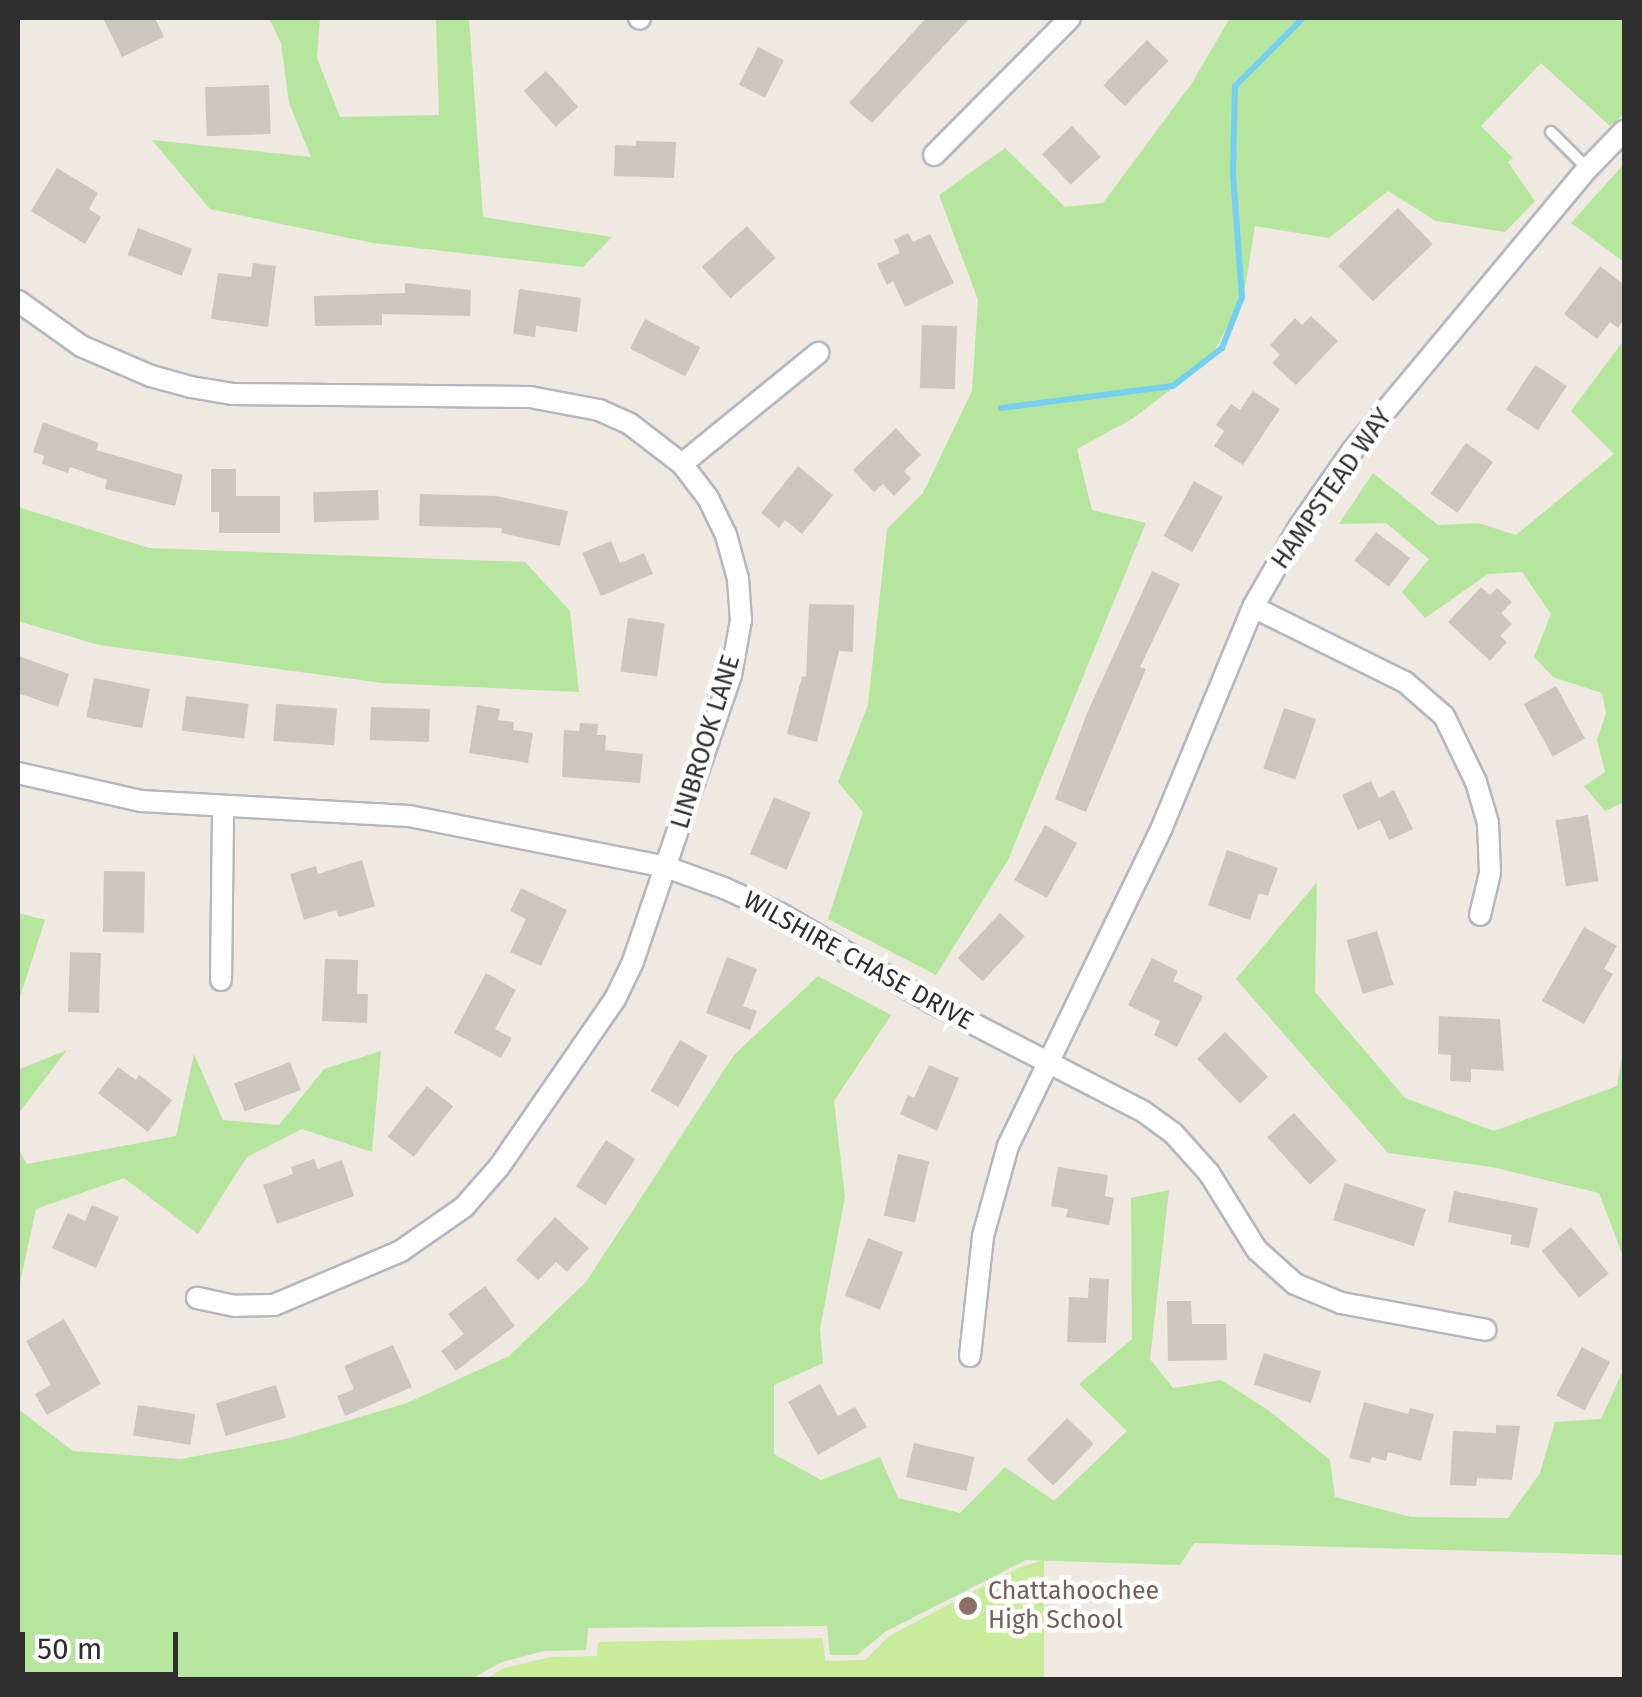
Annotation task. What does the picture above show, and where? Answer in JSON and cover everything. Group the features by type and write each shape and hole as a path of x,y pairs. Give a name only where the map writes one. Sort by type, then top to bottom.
{"street":[{"path":"934,154 1070,18"},
{"name":"HAMPSTEAD WAY","path":"970,1356 992,1192 1008,1146 1162,827 1253,607 1299,527 1352,451 1588,168 1624,131"},
{"name":"LINBROOK LANE","path":"18,302 81,346 151,376 192,387 233,394 567,401 630,424 682,464 708,498 726,535 738,578 741,620 731,675 633,962 615,998 499,1168 464,1207 401,1251 274,1305 236,1306 197,1298"},
{"path":"682,464 818,354"},
{"path":"1253,607 1405,682 1444,716 1476,782 1488,824 1490,873 1480,915"},
{"name":"WILSHIRE CHASE DRIVE","path":"18,772 141,801 409,816 666,868 781,914 1049,1064 1144,1112 1173,1133 1209,1173 1257,1250 1294,1284 1341,1303 1486,1330"},
{"path":"222,980 223,808"}],"lane":[{"path":"1551,132 1588,168"}],"green space":[{"path":"269,18 320,18 317,58 340,117 439,115 436,18 469,18 483,217 612,237 583,267 373,243 210,209 152,140 311,157 289,103 281,43"},
{"path":"1230,18 1624,18 1624,114 1610,126 1541,63 1481,126 1513,158 1508,162 1535,201 1505,232 1436,221 1388,191 1329,238 1255,226 1244,294 1210,360 1132,419 1077,449 1092,510 1146,523 1008,860 936,975 828,919 863,812 838,782 868,705 887,529 923,493 972,391 978,300 939,195 1005,148 1065,207 1103,203 1192,83"},
{"path":"1624,164 1624,262 1571,223"},
{"path":"1624,340 1624,802 1605,811 1584,786 1605,772 1597,740 1606,713 1602,693 1553,677 1534,657 1551,614 1522,572 1488,574 1425,618 1402,592 1429,559 1386,523 1339,524 1373,473 1438,525 1478,523 1516,535 1614,454 1571,411"},
{"path":"18,507 149,548 525,562 570,611 579,692 382,683 99,645 18,621"},
{"path":"1317,882 1315,992 1405,1098 1494,1131 1617,1086 1624,1043 1624,1259 1599,1193 1492,1167 1388,1153 1236,979"},
{"path":"18,913 45,920 18,1003"},
{"path":"818,976 891,1015 834,1101 845,1197 820,1329 823,1363 774,1385 774,1454 821,1480 880,1457 898,1498 960,1513 1005,1467 1054,1501 1127,1431 1079,1384 1132,1339 1131,1198 1169,1190 1150,1359 1173,1388 1221,1380 1268,1410 1330,1460 1335,1497 1411,1517 1508,1518 1540,1473 1555,1422 1601,1419 1624,1368 1624,1555 1194,1543 1180,1565 1026,1560 885,1632 857,1655 830,1655 827,1626 588,1628 586,1650 544,1651 502,1662 471,1679 18,1679 18,1409 73,1451 181,1459 286,1439 407,1403 509,1356 586,1282 734,1055"},
{"path":"67,1050 18,1114 18,1064 20,1069"},
{"path":"381,1051 372,1152 302,1129 247,1157 198,1234 124,1178 36,1209 18,1292 18,1148 27,1164 176,1136 194,1054 223,1120 279,1125 324,1069"},
{"path":"1044,1560 1044,1679 486,1679 504,1668 551,1657 597,1656 598,1642 823,1638 825,1661 865,1660 889,1636 1020,1567"}],"building":[{"path":"103,18 155,18 164,37 122,57"},
{"path":"926,18 970,18 872,123 849,103"},
{"path":"1147,40 1169,61 1125,106 1103,85"},
{"path":"758,47 784,60 765,98 739,84"},
{"path":"546,71 578,107 556,127 524,91"},
{"path":"269,85 271,134 207,136 205,87"},
{"path":"1072,126 1101,157 1071,185 1042,154"},
{"path":"636,141 676,142 674,178 614,176 615,145 636,146"},
{"path":"57,168 98,193 89,209 101,217 85,244 31,211"},
{"path":"1398,208 1433,244 1373,302 1338,266"},
{"path":"747,226 776,258 730,299 702,267"},
{"path":"138,228 192,249 182,276 128,255"},
{"path":"908,233 913,242 930,234 954,283 905,307 893,281 887,285 877,264 900,253 894,240"},
{"path":"253,263 276,266 268,327 211,319 218,273 251,277"},
{"path":"1600,266 1624,285 1624,319 1618,328 1610,322 1597,339 1564,314"},
{"path":"405,283 471,290 470,316 382,314 382,325 315,326 314,296 405,293"},
{"path":"519,289 581,298 577,332 536,326 535,337 513,334"},
{"path":"1311,316 1338,341 1296,385 1272,363 1280,355 1270,345 1295,318 1302,325"},
{"path":"645,319 700,347 685,377 630,348"},
{"path":"922,325 957,326 955,389 920,388"},
{"path":"1535,365 1567,386 1538,430 1506,409"},
{"path":"1253,391 1280,409 1243,465 1214,446 1224,431 1216,425 1231,404 1240,410"},
{"path":"43,422 99,443 96,450 183,475 175,506 105,489 107,480 70,467 68,473 42,464 44,456 33,452"},
{"path":"896,428 921,455 904,471 911,479 894,496 883,484 874,492 853,470"},
{"path":"1466,443 1493,462 1457,513 1430,494"},
{"path":"798,466 833,495 802,534 785,520 779,528 761,513"},
{"path":"211,469 236,469 236,496 280,496 280,533 219,533 219,512 211,512"},
{"path":"1194,481 1223,497 1192,552 1163,536"},
{"path":"378,490 379,520 314,522 313,492"},
{"path":"420,494 496,496 568,511 560,546 501,533 502,528 419,526"},
{"path":"1376,532 1410,558 1389,587 1354,561"},
{"path":"611,541 620,563 644,553 653,574 601,596 582,553"},
{"path":"1152,571 1180,584 1140,667 1146,669 1086,812 1055,799 1087,713"},
{"path":"1481,587 1490,595 1497,588 1512,602 1501,613 1512,624 1500,636 1507,642 1490,661 1448,622"},
{"path":"809,604 854,605 853,652 839,651 817,742 787,734 802,676 806,677"},
{"path":"628,618 665,623 657,677 620,671"},
{"path":"18,656 69,674 58,707 18,693"},
{"path":"94,678 150,689 142,728 86,717"},
{"path":"1556,686 1585,738 1553,756 1524,704"},
{"path":"186,696 249,704 244,738 182,731"},
{"path":"276,704 337,708 334,745 273,741"},
{"path":"477,705 500,709 498,720 514,722 513,730 533,733 528,763 469,753"},
{"path":"371,707 430,709 429,742 370,740"},
{"path":"1284,708 1316,719 1295,780 1263,769"},
{"path":"580,723 598,724 597,735 606,735 605,750 643,754 640,783 562,777 564,730 579,731"},
{"path":"1371,781 1379,798 1394,790 1413,829 1389,840 1380,820 1358,830 1342,795"},
{"path":"774,797 811,813 787,870 750,854"},
{"path":"1588,815 1598,881 1566,886 1555,820"},
{"path":"1045,825 1077,843 1047,898 1014,880"},
{"path":"1227,850 1278,868 1268,896 1259,893 1250,920 1208,905"},
{"path":"362,860 375,906 339,917 336,910 304,920 290,874 316,866 318,874"},
{"path":"104,871 145,872 144,933 103,932"},
{"path":"521,888 567,910 541,966 510,952 526,919 510,911"},
{"path":"1000,913 1025,936 983,982 958,958"},
{"path":"1584,927 1617,946 1604,969 1613,974 1584,1024 1542,1001"},
{"path":"1377,931 1393,985 1363,994 1346,940"},
{"path":"70,952 101,953 99,1013 68,1012"},
{"path":"727,957 757,969 743,1006 757,1011 750,1030 706,1013"},
{"path":"1152,958 1178,971 1173,981 1203,996 1177,1047 1154,1035 1160,1021 1128,1005"},
{"path":"325,959 358,960 357,994 368,994 367,1023 322,1021"},
{"path":"486,973 516,990 495,1029 512,1038 501,1058 454,1033"},
{"path":"1439,1016 1500,1019 1504,1071 1471,1069 1471,1082 1450,1081 1451,1055 1438,1054"},
{"path":"1225,1032 1268,1077 1240,1104 1197,1059"},
{"path":"680,1040 708,1056 678,1107 650,1091"},
{"path":"290,1062 301,1090 245,1112 234,1084"},
{"path":"929,1065 959,1078 937,1131 900,1114 908,1095 914,1098"},
{"path":"118,1067 136,1080 139,1075 172,1100 148,1132 98,1093"},
{"path":"427,1086 453,1106 414,1157 388,1136"},
{"path":"1294,1113 1337,1161 1310,1185 1267,1137"},
{"path":"606,1140 635,1159 605,1205 576,1186"},
{"path":"898,1154 929,1161 915,1223 884,1215"},
{"path":"314,1159 318,1169 342,1160 354,1196 277,1224 263,1185 293,1174 291,1167"},
{"path":"1058,1167 1108,1175 1105,1196 1114,1198 1109,1225 1066,1217 1068,1209 1051,1206"},
{"path":"1345,1183 1426,1209 1414,1246 1333,1220"},
{"path":"1454,1191 1538,1208 1529,1248 1510,1244 1512,1235 1448,1222"},
{"path":"92,1205 119,1217 96,1268 52,1248 68,1213 85,1221"},
{"path":"555,1217 589,1248 567,1272 556,1262 538,1280 516,1260"},
{"path":"1571,1227 1609,1274 1579,1298 1541,1251"},
{"path":"868,1238 903,1252 880,1310 845,1295"},
{"path":"1089,1278 1109,1279 1106,1343 1067,1342 1069,1297 1088,1298"},
{"path":"485,1286 515,1326 456,1371 441,1351 464,1334 448,1314"},
{"path":"1167,1301 1191,1301 1192,1324 1226,1324 1227,1360 1168,1361"},
{"path":"64,1319 101,1384 47,1415 35,1394 51,1385 26,1341"},
{"path":"393,1345 412,1387 345,1416 337,1396 354,1389 344,1366"},
{"path":"1582,1347 1610,1362 1584,1411 1556,1396"},
{"path":"1264,1353 1321,1372 1311,1403 1254,1384"},
{"path":"820,1384 838,1416 855,1407 867,1427 818,1455 788,1402"},
{"path":"276,1385 286,1418 226,1436 216,1403"},
{"path":"1364,1402 1408,1414 1410,1408 1434,1414 1421,1461 1388,1452 1386,1461 1372,1457 1370,1463 1349,1458"},
{"path":"138,1405 195,1414 190,1445 133,1436"},
{"path":"1067,1418 1094,1444 1053,1485 1027,1460"},
{"path":"1496,1425 1520,1426 1512,1480 1477,1478 1476,1486 1450,1485 1453,1431 1496,1433"},
{"path":"914,1443 974,1457 967,1491 906,1477"}],"waterway":[{"path":"1001,408 1173,386 1222,348 1242,297 1233,173 1235,86 1303,18"}],"place":[{"name":"Chattahoochee High School","path":"968,1606"}]}
